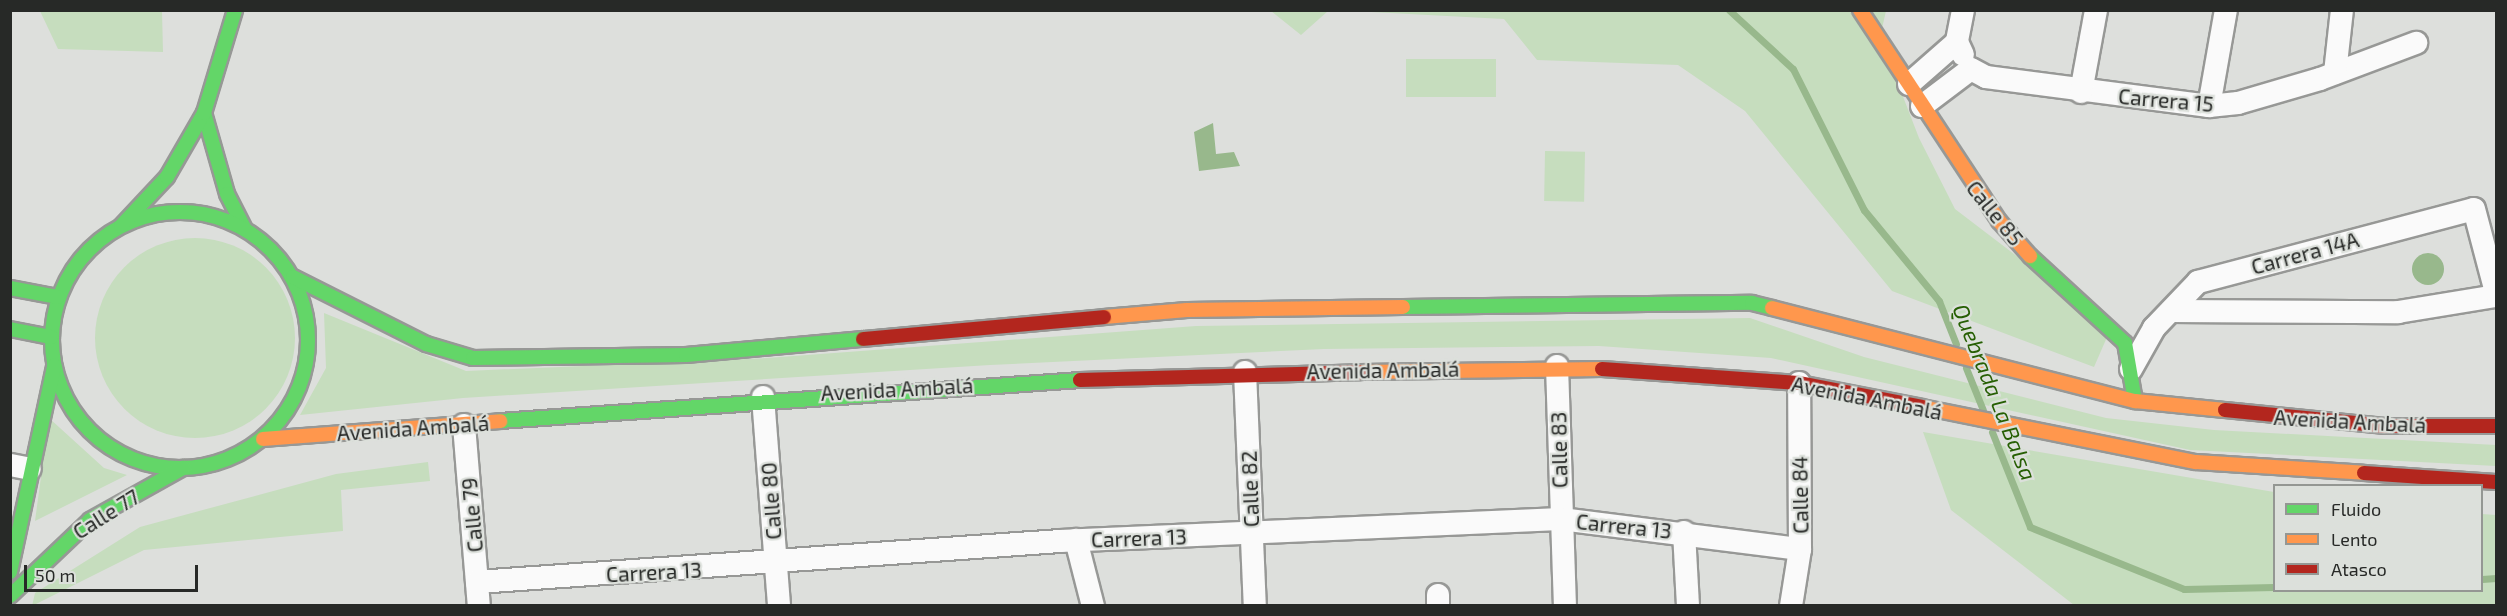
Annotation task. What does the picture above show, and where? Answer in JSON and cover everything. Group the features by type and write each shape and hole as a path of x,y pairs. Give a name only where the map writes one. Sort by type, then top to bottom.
{"main road":[{"path":"121,226 161,213 204,214 244,228 272,249 293,277 306,310 307,358 287,412 262,439 225,460 183,468 148,464 115,451 73,410 54,366 51,337 58,297 73,268 121,226 167,177 204,113 235,10"},
{"name":"Calle 85","path":"1860,10 1999,220 2040,268 2113,328 2124,343 2131,369 2135,401"},
{"path":"204,113 226,194 244,228"},
{"name":"Avenida Ambalá","path":"293,277 426,344 484,358 686,356 1186,310 1536,301 1752,303 1922,344 2135,401 2385,426 2496,426"},
{"path":"10,288 58,297"},
{"path":"10,329 51,337"},
{"path":"11,569 20,467 54,366"},
{"name":"Avenida Ambalá","path":"262,439 464,425 763,397 1245,372 1557,366 1799,383 2196,462 2496,482"},
{"name":"Calle 77","path":"10,596 90,520 183,468"}],"street":[{"path":"1922,106 1971,69 1957,42 1963,10"},
{"path":"2081,92 2096,10"},
{"path":"2209,106 2226,10"},
{"path":"2335,73 2342,10"},
{"path":"1909,84 1957,42"},
{"name":"Carrera 15","path":"1971,69 1986,77 2081,92 2209,106 2238,103 2335,73 2415,43"},
{"name":"Carrera 14A","path":"2131,369 2154,328 2198,282 2474,209 2496,294"},
{"path":"2171,311 2398,312 2496,294"},
{"name":"Calle 83","path":"1557,366 1565,606"},
{"name":"Calle 82","path":"1245,372 1256,606"},
{"name":"Calle 84","path":"1791,606 1800,549 1799,383"},
{"name":"Calle 80","path":"763,397 779,606"},
{"name":"Calle 79","path":"464,425 479,606"},
{"name":"Carrera 13","path":"477,582 776,564 1076,540 1561,519 1684,532 1800,549"},
{"path":"1684,532 1688,606"},
{"path":"1076,540 1093,606"}],"shaded area":[{"path":"40,11 162,11 163,52 58,49"},
{"path":"1271,11 1328,11 1301,35"},
{"path":"1352,11 1886,11 1880,37 1919,138 1955,209 2111,328 2094,367 1892,291 1745,111 1678,65 1537,60 1504,19"},
{"path":"1406,59 1496,59 1496,97 1406,97"},
{"path":"1213,123 1216,154 1234,152 1240,166 1199,171 1194,132"},
{"path":"1545,151 1585,152 1584,202 1544,201"},
{"path":"205,238 215,239 242,249 259,260 273,274 288,300 294,318 294,358 284,385 273,402 259,416 242,427 215,437 185,438 175,437 148,427 131,416 117,402 106,385 96,358 95,328 96,318 106,291 117,274 131,260 148,249 175,239"},
{"path":"2428,253 2439,258 2444,269 2439,280 2428,285 2417,280 2412,269 2417,258"},
{"path":"324,313 466,371 767,358 1196,326 1750,318 1864,357 2106,418 2214,430 2496,445 2496,466 2190,450 1771,358 1599,346 1324,349 990,365 463,398 300,415 326,368"},
{"path":"49,418 104,468 127,475 35,521"},
{"path":"1923,432 2273,492 2273,592 2483,592 2483,514 2496,515 2496,605 2074,605 1951,510"},
{"path":"428,462 430,481 341,490 343,531 144,550 32,606 35,593 140,527 336,474"}],"waterway":[{"name":"Quebrada La Balsa","path":"1729,10 1793,69 1864,210 1939,301 1956,344"},
{"name":"Quebrada La Balsa","path":"1966,368 1983,410"},
{"name":"Quebrada La Balsa","path":"1992,432 2030,527 2184,589 2273,587"},
{"name":"Quebrada La Balsa","path":"2483,579 2496,578"}],"traffic: fast":[{"path":"121,226 167,177 204,113 235,10"},
{"path":"204,113 227,194 244,228"},
{"path":"180,212 217,218 240,227 261,241 279,259 298,291 305,315 308,340 302,377 293,400 279,421 261,439 229,458 205,465 180,468 143,462 120,453 99,439 81,421 62,389 55,365 52,340 58,303 67,280 81,259 99,241 131,222 155,215 180,212"},
{"path":"2030,256 2125,343 2135,401"},
{"path":"293,277 426,344 473,358 686,355 863,339"},
{"path":"10,288 58,297"},
{"path":"1403,307 1752,303 1772,308"},
{"path":"10,329 51,337"},
{"path":"10,572 54,366"},
{"path":"500,421 1080,380"},
{"path":"10,596 90,520 183,468"}],"traffic: slow":[{"path":"1860,10 1999,221 2030,256"},
{"path":"1104,317 1187,310 1403,307"},
{"path":"1772,308 2135,401 2225,410"},
{"path":"1361,372 1602,369"},
{"path":"1922,407 2196,462 2364,473"},
{"path":"263,439 500,421"}],"traffic: jam":[{"path":"863,339 1104,317"},
{"path":"1602,369 1799,383 1922,407"},
{"path":"1080,380 1361,372"},
{"path":"2225,410 2385,426 2496,426"},
{"path":"2364,473 2496,482"}]}
